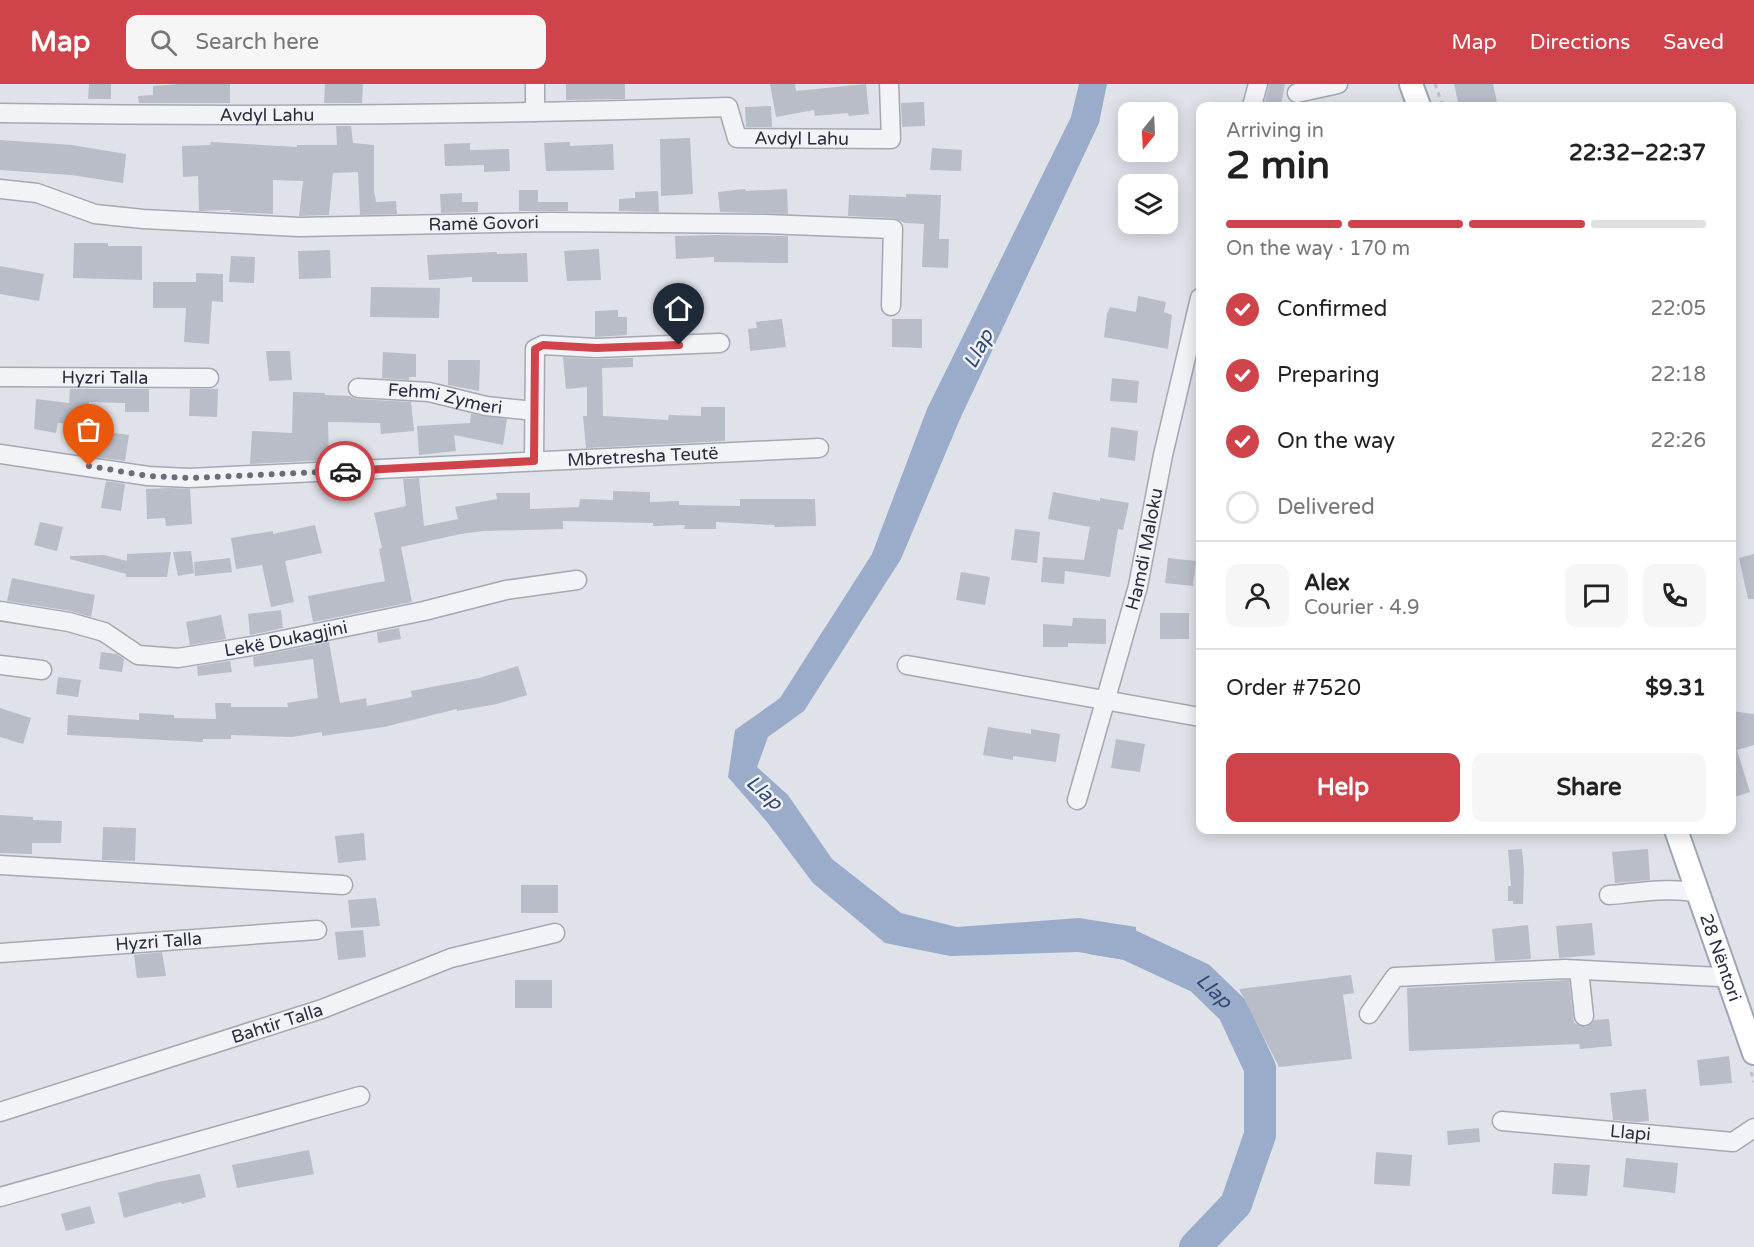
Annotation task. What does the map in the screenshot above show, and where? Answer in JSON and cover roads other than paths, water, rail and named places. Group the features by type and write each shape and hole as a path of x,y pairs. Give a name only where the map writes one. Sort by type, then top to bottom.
{"main road":[{"path":"1411,84 1418,102"},
{"name":"28 Nëntori","path":"1678,834 1754,1053"}],"street":[{"path":"535,84 535,112"},
{"name":"Avdyl Lahu","path":"0,113 230,116 446,115 728,107 737,138 891,139 889,84"},
{"path":"1253,102 1258,84"},
{"path":"1297,93 1338,84"},
{"name":"Ramë Govori","path":"0,189 37,193 95,214 143,219 299,227 562,222 766,224 893,229 891,306"},
{"name":"Hamdi Maloku","path":"1077,800 1137,586 1163,455 1196,315"},
{"path":"534,461 535,349 543,345 596,348 720,344"},
{"name":"Hyzri Talla","path":"0,377 209,378"},
{"name":"Fehmi Zymeri","path":"358,388 429,392 486,406 534,411"},
{"name":"Mbretresha Teutë","path":"0,454 148,476 189,478 819,448"},
{"name":"Lekë Dukagjini","path":"0,611 69,622 104,632 138,655 178,658 258,645 424,612 506,590 577,580"},
{"path":"0,665 42,670"},
{"path":"907,665 1196,716"},
{"path":"0,866 343,885"},
{"name":"28 Nëntori","path":"1609,895 1680,891 1700,894"},
{"name":"Hyzri Talla","path":"0,952 317,930"},
{"name":"Bahtir Talla","path":"0,1112 322,1009 451,958 555,933"},
{"path":"1369,1014 1395,977 1579,970 1719,977 1728,975"},
{"path":"1579,970 1584,1016"},
{"path":"0,1197 360,1096"},
{"name":"Llapi","path":"1502,1121 1733,1142 1754,1128"}],"water":[{"path":"1079,84 1107,84 1099,123 960,419 901,559 804,711 768,737 757,767 788,795 832,859 901,913 957,927 1079,918 1136,927 1137,962 1078,952 950,956 885,943 813,883 767,822 728,777 735,730 780,698 872,554 927,409 1071,117"}],"waterway":[{"name":"Llap","path":"1095,939 1127,944 1200,978 1233,1010 1260,1068 1260,1135 1236,1204 1195,1247"}]}
